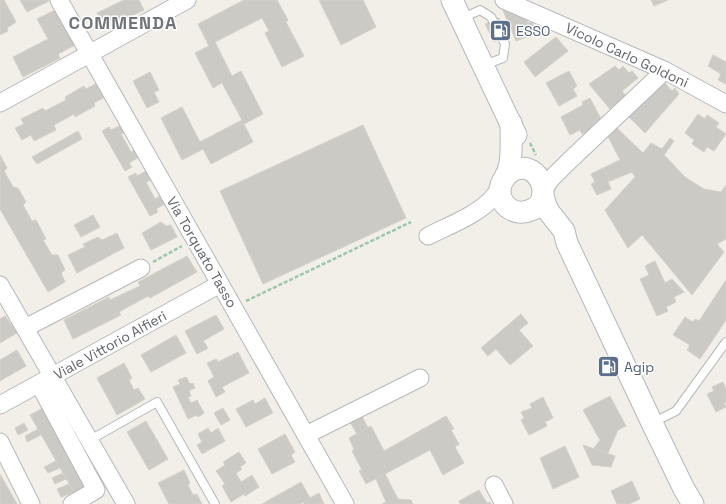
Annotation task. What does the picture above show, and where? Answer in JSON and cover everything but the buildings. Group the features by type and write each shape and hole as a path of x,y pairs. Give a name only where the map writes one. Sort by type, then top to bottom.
{"street":[{"name":"Via Torquato Tasso","path":"59,0 345,504"},
{"path":"0,102 187,0"},
{"path":"452,0 518,137 525,162 537,182 549,212 564,231 567,243 689,499"},
{"name":"Vicolo Carlo Goldoni","path":"504,0 664,70 726,104"},
{"path":"537,182 560,169 659,76"},
{"path":"428,236 476,212 495,196 510,164 512,140 511,123"},
{"path":"520,169 537,182 540,202 536,207 530,211 517,211 505,205 500,192 503,180 514,170 520,169"},
{"path":"476,212 500,208 534,216 546,224 567,243"},
{"path":"25,328 141,268"},
{"name":"Viale Vittorio Alfieri","path":"0,406 220,284"},
{"path":"0,285 25,328 46,380 96,490 72,504"},
{"path":"306,436 420,378"},
{"path":"46,380 90,440 126,504"},
{"path":"0,442 31,504"},
{"path":"494,485 504,504"}],"lane":[{"path":"461,19 480,10 491,17 505,44 503,58 484,66"},
{"path":"652,423 676,410 726,342"},
{"path":"90,440 157,402 215,504"}],"path":[{"path":"234,307 411,222"},
{"path":"141,268 195,240"}],"place":[{"name":"ESSO","path":"501,31"},
{"name":"Agip","path":"609,367"}],"district":[{"name":"COMMENDA","path":"123,23"}]}
